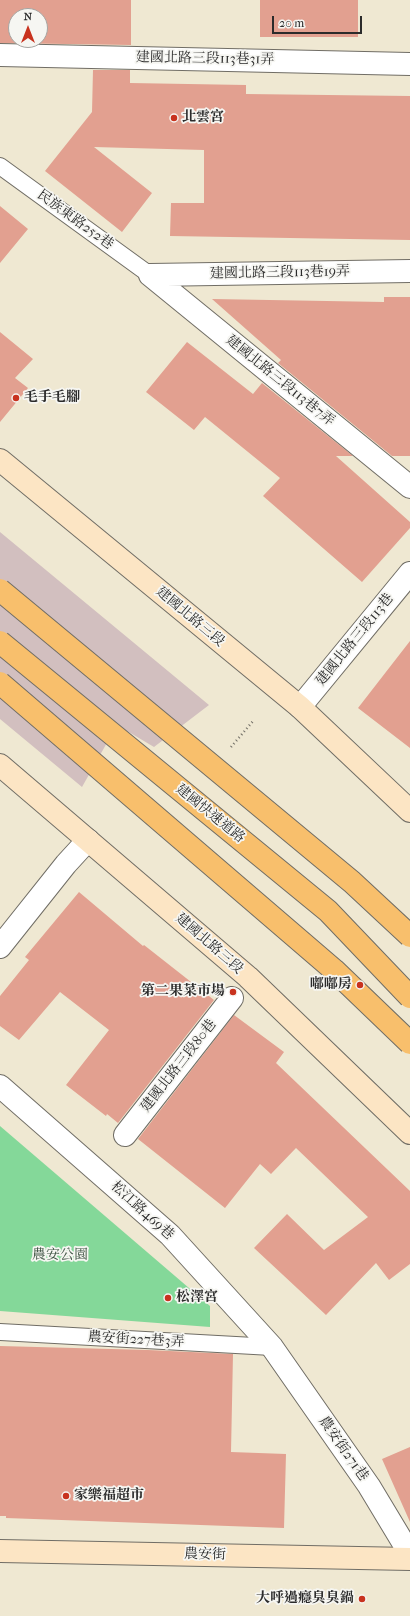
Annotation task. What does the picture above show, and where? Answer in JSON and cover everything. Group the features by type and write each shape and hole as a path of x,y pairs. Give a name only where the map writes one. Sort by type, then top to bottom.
{"highway":[{"path":"0,590 352,882 410,936"},
{"name":"建國快速道路","path":"0,642 328,911 410,997"},
{"path":"0,683 334,970 410,1043"}],"street":[{"name":"建國北路三段113巷31弄","path":"0,55 410,64"},
{"name":"建國北路三段113巷19弄","path":"150,275 410,271"},
{"name":"建國北路三段113巷7弄","path":"150,275 410,487"},
{"name":"建國北路三段","path":"0,460 300,707 410,811"},
{"name":"建國北路三段113巷","path":"300,707 410,573"},
{"name":"建國北路三段","path":"0,765 248,977 410,1132"},
{"path":"0,947 66,864 88,840"},
{"name":"建國北路三段80巷","path":"125,1135 232,998"},
{"name":"松江路469巷","path":"0,1086 170,1235 272,1347"},
{"name":"農安街271巷","path":"272,1347 369,1486 410,1554"},
{"name":"農安街","path":"0,1551 410,1559"}],"lane":[{"name":"民族東路252巷","path":"0,166 150,275"},
{"name":"農安街227巷3弄","path":"0,1332 272,1347"}],"shaded area":[{"path":"0,532 209,705 154,747 117,725 82,787 0,719"}],"green space":[{"name":"農安公園","path":"0,1126 210,1306 210,1327 0,1311"}],"building":[{"path":"0,0 131,0 131,45 48,44 48,8 8,8 8,43 0,43"},
{"path":"260,0 358,0 358,37 260,37"},
{"path":"93,70 130,70 130,83 246,85 246,94 410,96 410,240 170,236 171,203 204,203 204,150 94,147 152,193 122,232 45,171 92,112"},
{"path":"0,206 28,229 0,263"},
{"path":"384,297 410,297 410,456 392,456 278,363 281,360 212,299 384,302"},
{"path":"0,332 33,359 15,378 28,388 0,422"},
{"path":"187,342 253,394 262,383 353,456 336,456 410,522 410,528 362,582 263,496 280,478 205,417 194,430 146,392"},
{"path":"410,641 410,748 358,708"},
{"path":"79,892 143,946 144,945 214,1000 118,1123 107,1114 106,1116 66,1085 109,1030 60,992 19,1040 0,1026 0,996 29,960 25,957"},
{"path":"234,1015 284,1052 276,1063 410,1191 410,1264 389,1280 376,1263 326,1315 254,1248 287,1214 324,1250 368,1217 296,1148 271,1174 260,1164 225,1208 138,1139"},
{"path":"0,1346 233,1354 231,1452 286,1454 284,1528 6,1518 6,1516 0,1516"},
{"path":"410,1447 410,1522 382,1459"}],"place":[{"name":"北雲宮","path":"174,118"},
{"name":"毛手毛腳","path":"16,398"},
{"name":"嘟嘟房","path":"360,985"},
{"name":"第二果菜市場","path":"233,992"},
{"name":"松澤宮","path":"168,1298"},
{"name":"家樂福超市","path":"66,1496"},
{"name":"大呼過癮臭臭鍋","path":"362,1599"}]}
